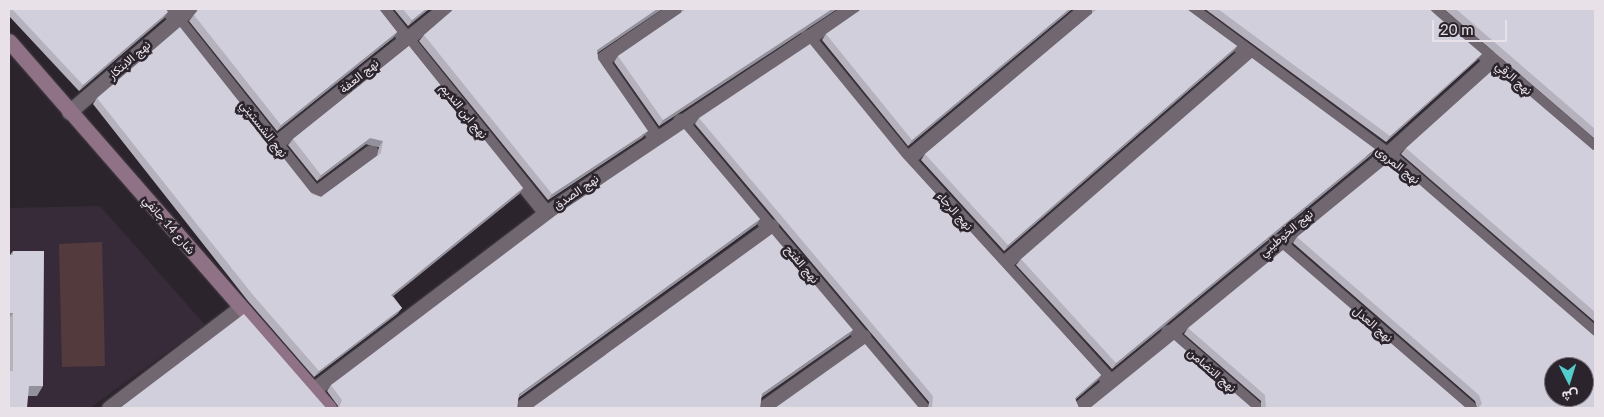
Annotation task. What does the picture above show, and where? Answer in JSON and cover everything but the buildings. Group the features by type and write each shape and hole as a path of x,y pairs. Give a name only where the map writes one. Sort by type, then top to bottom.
{"street":[{"name":"نهج الابتكار","path":"69,112 173,14 189,9"},
{"name":"نهج ابن النديم","path":"382,9 546,213"},
{"name":"نهج العفة","path":"275,144 444,9"},
{"path":"655,137 601,60 675,9"},
{"name":"نهج الصدق","path":"313,390 546,213 655,137 851,9"},
{"path":"907,158 1086,9"},
{"name":"نهج المروى","path":"1190,9 1246,53 1385,154 1595,334"},
{"name":"نهج الرقي","path":"1436,10 1595,149"},
{"name":"نهج الشستيتي","path":"173,14 275,144 318,195 370,152"},
{"name":"نهج الرجاء","path":"807,37 907,158 1109,380"},
{"name":"شارع 14 جانفي","path":"9,41 329,408"},
{"path":"1003,264 1246,53"},
{"name":"نهج الخوطيبي","path":"1079,408 1109,380 1276,241 1385,154 1493,59"},
{"name":"نهج الفتح","path":"680,121 771,226 922,408"},
{"path":"520,408 771,226"},
{"name":"نهج العدل","path":"1276,241 1469,408"},
{"path":"109,408 241,307"},
{"name":"نهج التضامن","path":"1168,332 1255,408"},
{"path":"763,408 862,337"}],"shaded area":[{"path":"100,206 205,325 90,408 9,408 9,208"},
{"path":"102,242 105,366 62,367 59,244"}]}
